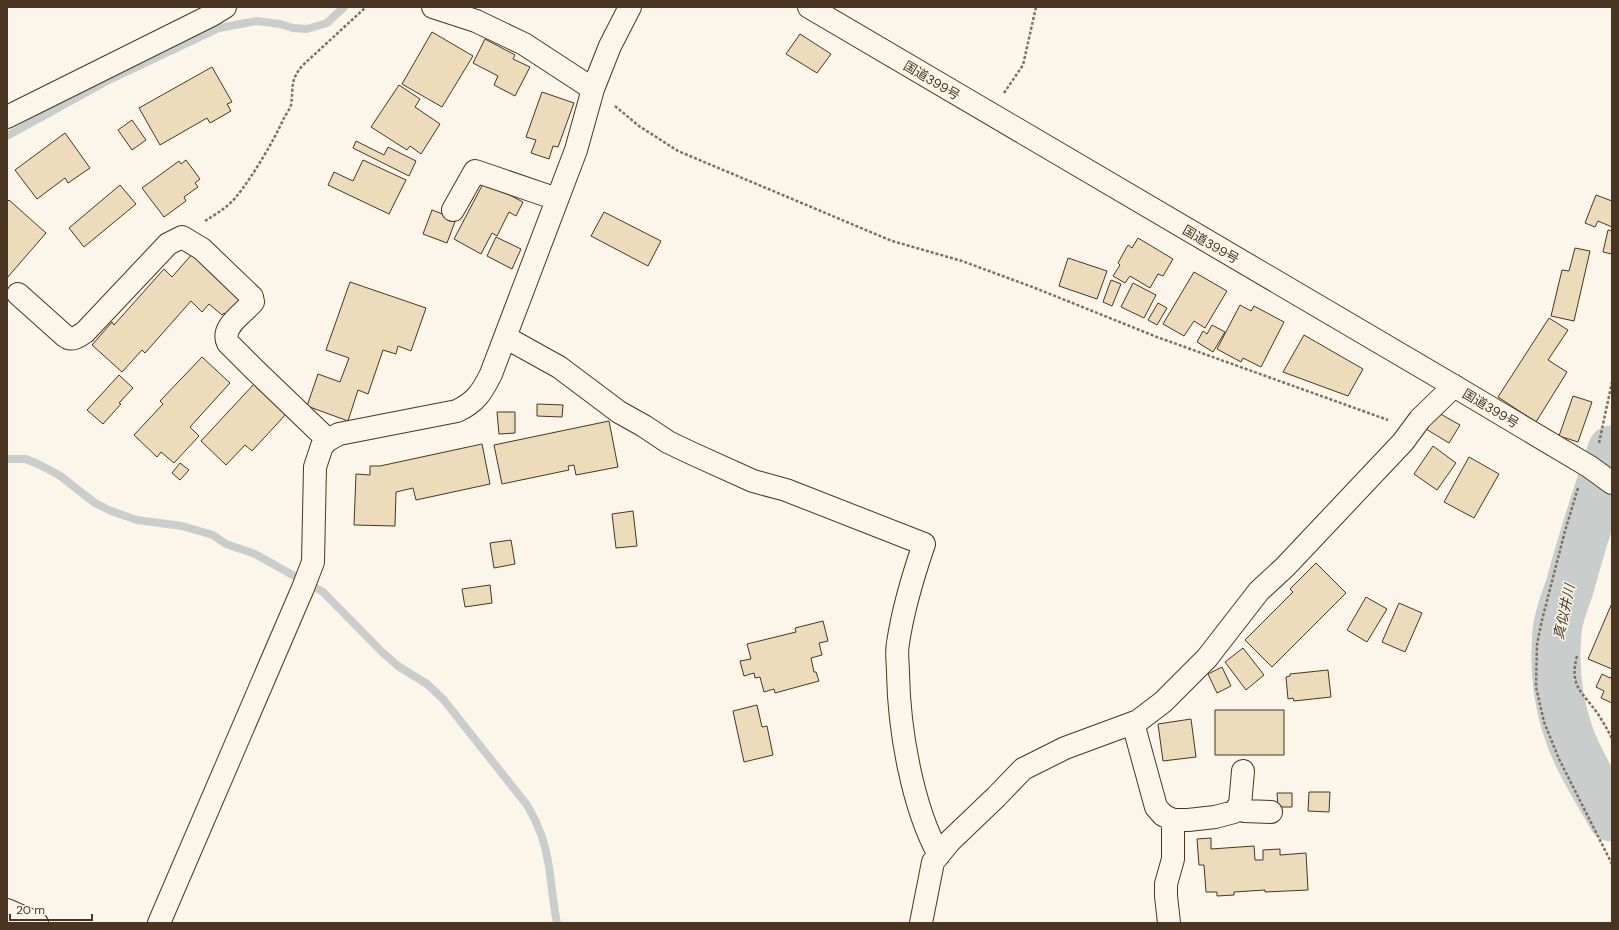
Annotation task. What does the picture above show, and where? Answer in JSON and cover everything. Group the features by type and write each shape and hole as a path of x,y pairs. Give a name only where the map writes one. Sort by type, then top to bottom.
{"main road":[{"path":"7,117 212,15 225,7"},
{"path":"433,7 476,21 524,44 593,89"},
{"path":"159,923 314,562 315,467 322,446 328,440 339,434 457,411 469,405 484,390 576,150 593,89 610,46 630,7"},
{"name":"国道399号","path":"809,7 1454,386 1588,466 1612,483"},
{"path":"453,210 475,172 558,199"},
{"path":"18,294 65,336 72,339 85,332 168,244 182,237 202,249 252,297 253,302 226,331 228,343 328,440"},
{"path":"505,337 559,366 619,412 668,442 753,481 786,490 924,544 911,581 897,645 898,683 902,725 914,786 930,837 939,855"},
{"path":"921,923 933,862 950,841 1023,769 1065,748 1138,721 1163,702 1207,658 1259,592 1403,442 1420,419 1454,386"},
{"path":"1133,723 1156,807 1163,816 1173,820 1188,820 1215,817 1234,812 1240,805 1243,771"},
{"path":"1238,808 1244,811 1271,812"},
{"path":"1169,923 1166,884 1173,859 1173,820"},
{"path":"7,910 37,923"}],"path":[{"path":"182,237 222,210 236,197 278,132 291,105 291,88 295,74 366,7"},
{"path":"989,113 1023,65 1036,7"},
{"path":"593,89 639,126 678,151 892,241 962,261 1028,285 1157,337 1413,429"},
{"path":"1612,382 1598,449 1588,466 1565,531 1542,620 1537,644 1536,687 1544,722 1559,759 1612,864"},
{"path":"1577,656 1574,668 1577,685 1582,695 1598,714 1612,738"}],"building":[{"path":"432,32 473,56 442,107 402,84"},
{"path":"800,34 831,54 817,73 786,54"},
{"path":"485,39 515,55 513,59 530,67 515,96 494,85 498,76 473,63"},
{"path":"212,67 232,102 227,104 231,111 210,123 207,118 160,145 139,108"},
{"path":"399,85 420,99 415,107 440,124 421,154 410,146 407,150 371,127"},
{"path":"542,92 574,103 558,147 553,146 549,159 531,153 536,140 526,137"},
{"path":"132,120 146,140 132,150 118,130"},
{"path":"65,133 90,168 68,183 65,178 37,199 15,170"},
{"path":"356,141 384,155 388,147 416,161 409,176 353,148"},
{"path":"186,160 200,179 195,183 198,187 184,197 186,201 164,217 142,188 179,161 181,164"},
{"path":"363,160 406,180 389,214 328,185 334,172 353,181"},
{"path":"484,182 523,202 516,216 509,212 497,236 492,233 481,254 454,239"},
{"path":"120,185 136,204 84,247 69,228"},
{"path":"1596,195 1612,201 1612,227 1598,221 1595,227 1585,223"},
{"path":"9,200 46,233 7,278 7,202"},
{"path":"432,210 456,219 447,243 423,234"},
{"path":"604,212 661,241 648,266 591,236"},
{"path":"1608,230 1612,231 1612,254 1603,252"},
{"path":"496,237 521,249 512,269 487,256"},
{"path":"1138,238 1173,259 1163,276 1158,274 1150,288 1130,276 1125,283 1113,276 1120,265 1118,263 1128,245 1132,248"},
{"path":"1575,248 1590,251 1574,321 1551,316 1562,270 1569,271"},
{"path":"193,253 245,300 229,317 224,313 222,315 209,304 202,312 191,301 145,353 142,350 122,372 92,345 112,322 114,325 164,269 172,277"},
{"path":"1068,258 1107,271 1097,299 1059,286"},
{"path":"1194,272 1227,291 1205,328 1194,321 1184,336 1163,324"},
{"path":"1111,280 1121,284 1112,306 1103,302"},
{"path":"350,282 426,308 411,351 398,346 396,354 383,350 368,394 358,390 348,421 307,406 318,374 340,382 349,358 326,350"},
{"path":"1133,283 1156,295 1144,318 1121,307"},
{"path":"1158,303 1167,308 1157,325 1148,320"},
{"path":"1240,305 1251,311 1254,306 1284,322 1261,367 1243,358 1241,362 1217,349"},
{"path":"1549,318 1568,330 1548,360 1567,372 1536,422 1498,397"},
{"path":"1212,325 1225,332 1213,352 1197,342 1203,331 1207,334"},
{"path":"1304,335 1363,369 1348,396 1283,372"},
{"path":"202,357 230,383 190,427 199,436 174,463 161,452 157,457 134,435 163,404 160,401"},
{"path":"119,375 133,388 103,424 87,410"},
{"path":"255,383 287,413 252,451 245,445 226,465 201,441"},
{"path":"1573,396 1592,402 1578,442 1559,436"},
{"path":"537,404 563,405 562,417 537,416"},
{"path":"497,412 515,412 515,433 499,434"},
{"path":"1437,412 1460,425 1449,443 1426,429"},
{"path":"609,421 618,467 576,475 574,465 568,466 569,470 502,484 494,445"},
{"path":"482,444 490,484 416,500 413,488 396,492 395,526 354,525 356,474 370,475 370,466 380,466"},
{"path":"1433,446 1456,463 1437,490 1414,474"},
{"path":"1469,457 1499,474 1474,518 1444,502"},
{"path":"180,463 189,470 180,480 172,473"},
{"path":"633,511 637,546 616,548 612,514"},
{"path":"511,540 515,564 494,568 490,543"},
{"path":"1316,563 1346,593 1272,667 1245,640 1293,592 1290,589"},
{"path":"490,585 492,603 465,607 462,589"},
{"path":"1366,597 1387,609 1367,642 1347,630"},
{"path":"1399,603 1422,613 1405,652 1382,642"},
{"path":"1612,603 1612,669 1588,659"},
{"path":"823,621 828,641 819,643 822,655 811,658 814,672 816,672 819,681 775,693 774,689 764,692 760,677 755,678 754,673 744,676 740,661 751,659 747,644 796,632 795,628"},
{"path":"1243,648 1264,675 1246,690 1225,662"},
{"path":"1222,667 1231,686 1217,693 1208,674"},
{"path":"1328,670 1331,697 1294,701 1293,698 1288,699 1286,677 1290,676 1290,674"},
{"path":"1602,674 1610,678 1612,676 1612,703 1601,698 1604,691 1596,687"},
{"path":"757,705 762,727 767,726 773,755 744,762 733,711"},
{"path":"1215,710 1284,710 1284,755 1215,755"},
{"path":"1191,719 1196,757 1163,761 1158,724"},
{"path":"1309,792 1330,792 1329,812 1308,811"},
{"path":"1277,793 1292,793 1292,807 1278,807"},
{"path":"1211,838 1211,849 1254,846 1255,860 1263,860 1263,850 1280,849 1280,855 1306,853 1308,890 1234,892 1234,895 1217,896 1217,892 1206,892 1204,865 1199,865 1197,839"}],"waterway":[{"path":"7,136 105,82 219,28 257,21 280,24 293,28 307,29 327,23 344,7"},
{"name":"真似井川","path":"1612,450 1560,615 1556,645 1558,684 1565,722 1573,745 1583,766 1612,817"},
{"path":"7,459 26,459 40,465 59,475 95,503 111,511 137,520 182,526 213,535 226,544 255,554 323,592 382,652 398,666 427,684 443,699 527,805 544,842 557,923"}]}
